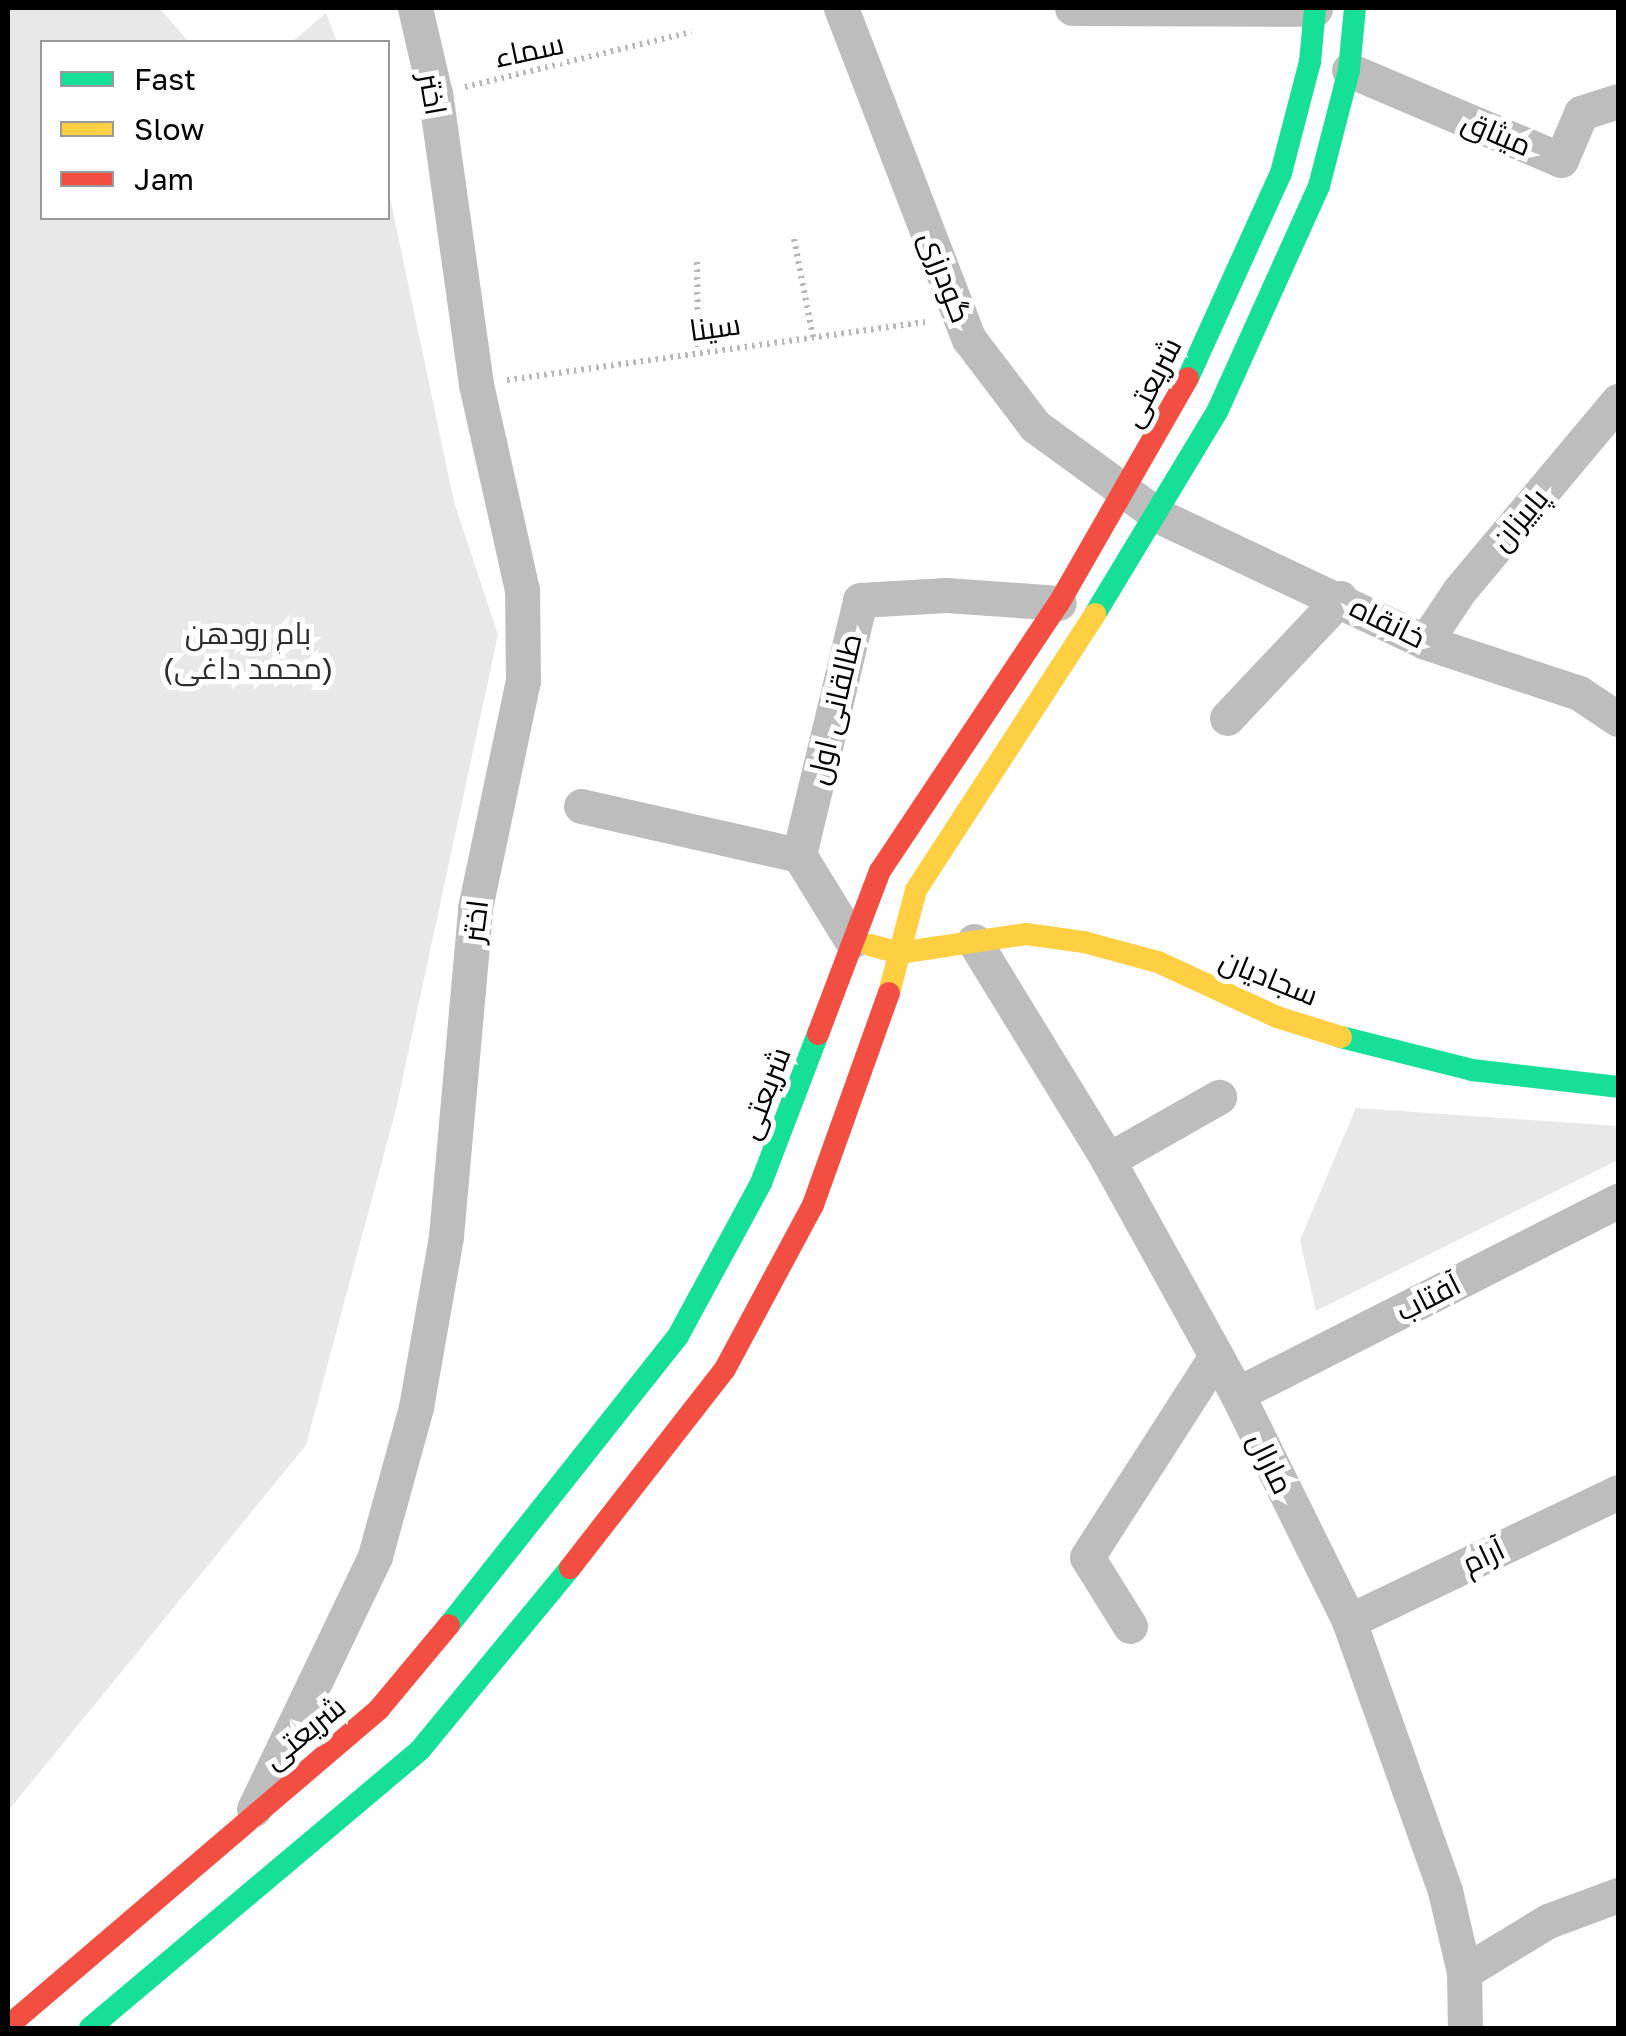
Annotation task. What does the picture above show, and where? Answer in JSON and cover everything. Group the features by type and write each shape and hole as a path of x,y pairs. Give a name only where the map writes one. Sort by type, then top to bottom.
{"street":[{"name":"اختر","path":"252,1812 375,1556 416,1406 446,1236 475,908 523,681 522,590 476,384 435,94 415,8"},
{"name":"گودرزی","path":"841,8 969,339 1035,426 1125,496 1159,516"},
{"path":"1072,8 1315,8"},
{"name":"شریعتی","path":"90,2028 420,1750 630,1496 702,1352 761,1182 880,871 1059,602 1125,496 1181,394 1281,173 1310,62 1315,8"},
{"name":"شریعتی","path":"8,2026 252,1812 379,1709 586,1460 702,1352 813,1204 874,1048 916,890 1159,516 1217,412 1318,186 1349,70 1355,8"},
{"name":"میثاق","path":"1349,70 1561,160 1581,113 1618,101"},
{"name":"پاییزان","path":"1426,642 1459,591 1618,402"},
{"name":"خانقاه","path":"1159,516 1340,598 1426,642 1612,705"},
{"name":"طالقانی اول","path":"799,854 860,600 946,595 1059,602"},
{"path":"1227,718 1340,598"},
{"path":"581,806 799,854 852,940 899,953"},
{"name":"سجادیان","path":"899,953 1026,934 1084,942 1158,962 1276,1018 1376,1048 1472,1070 1618,1087"},
{"name":"مارال","path":"974,941 1108,1160 1237,1394 1348,1621 1414,1795 1464,1972 1464,2028"},
{"path":"1108,1160 1218,1097"},
{"name":"آفتاب","path":"1237,1394 1618,1201"},
{"path":"1130,1626 1086,1557 1216,1356"},
{"name":"آرام","path":"1348,1621 1618,1492"},
{"path":"1464,1972 1548,1921 1618,1894"}],"path":[{"name":"سماء","path":"435,94 691,32"},
{"path":"794,239 812,336"},
{"path":"697,262 698,352"},
{"name":"سینا","path":"476,384 961,317"}],"green space":[{"name":"بام رودهن (محمد داغی)","path":"8,8 159,8 187,40 40,40 40,220 390,220 390,198 454,502 498,635 396,1109 306,1445 8,1811"},
{"path":"326,13 336,40 294,40"},
{"path":"1356,1108 1618,1126 1618,1160 1316,1311 1300,1240"}],"traffic: fast":[{"path":"1188,378 1281,173 1310,62 1315,8"},
{"path":"1095,614 1217,412 1319,186 1349,70 1355,8"},
{"path":"449,1625 678,1336 761,1183 818,1034"},
{"path":"1341,1037 1472,1070 1618,1087"},
{"path":"90,2028 420,1750 570,1568"}],"traffic: slow":[{"path":"889,993 916,890 1095,614"},
{"path":"870,945 899,953 1026,934 1084,942 1158,962 1277,1017 1341,1037"}],"traffic: jam":[{"path":"818,1034 880,871 1059,603 1188,378"},
{"path":"570,1568 725,1369 813,1205 889,993"},
{"path":"8,2026 379,1709 449,1625"}]}
